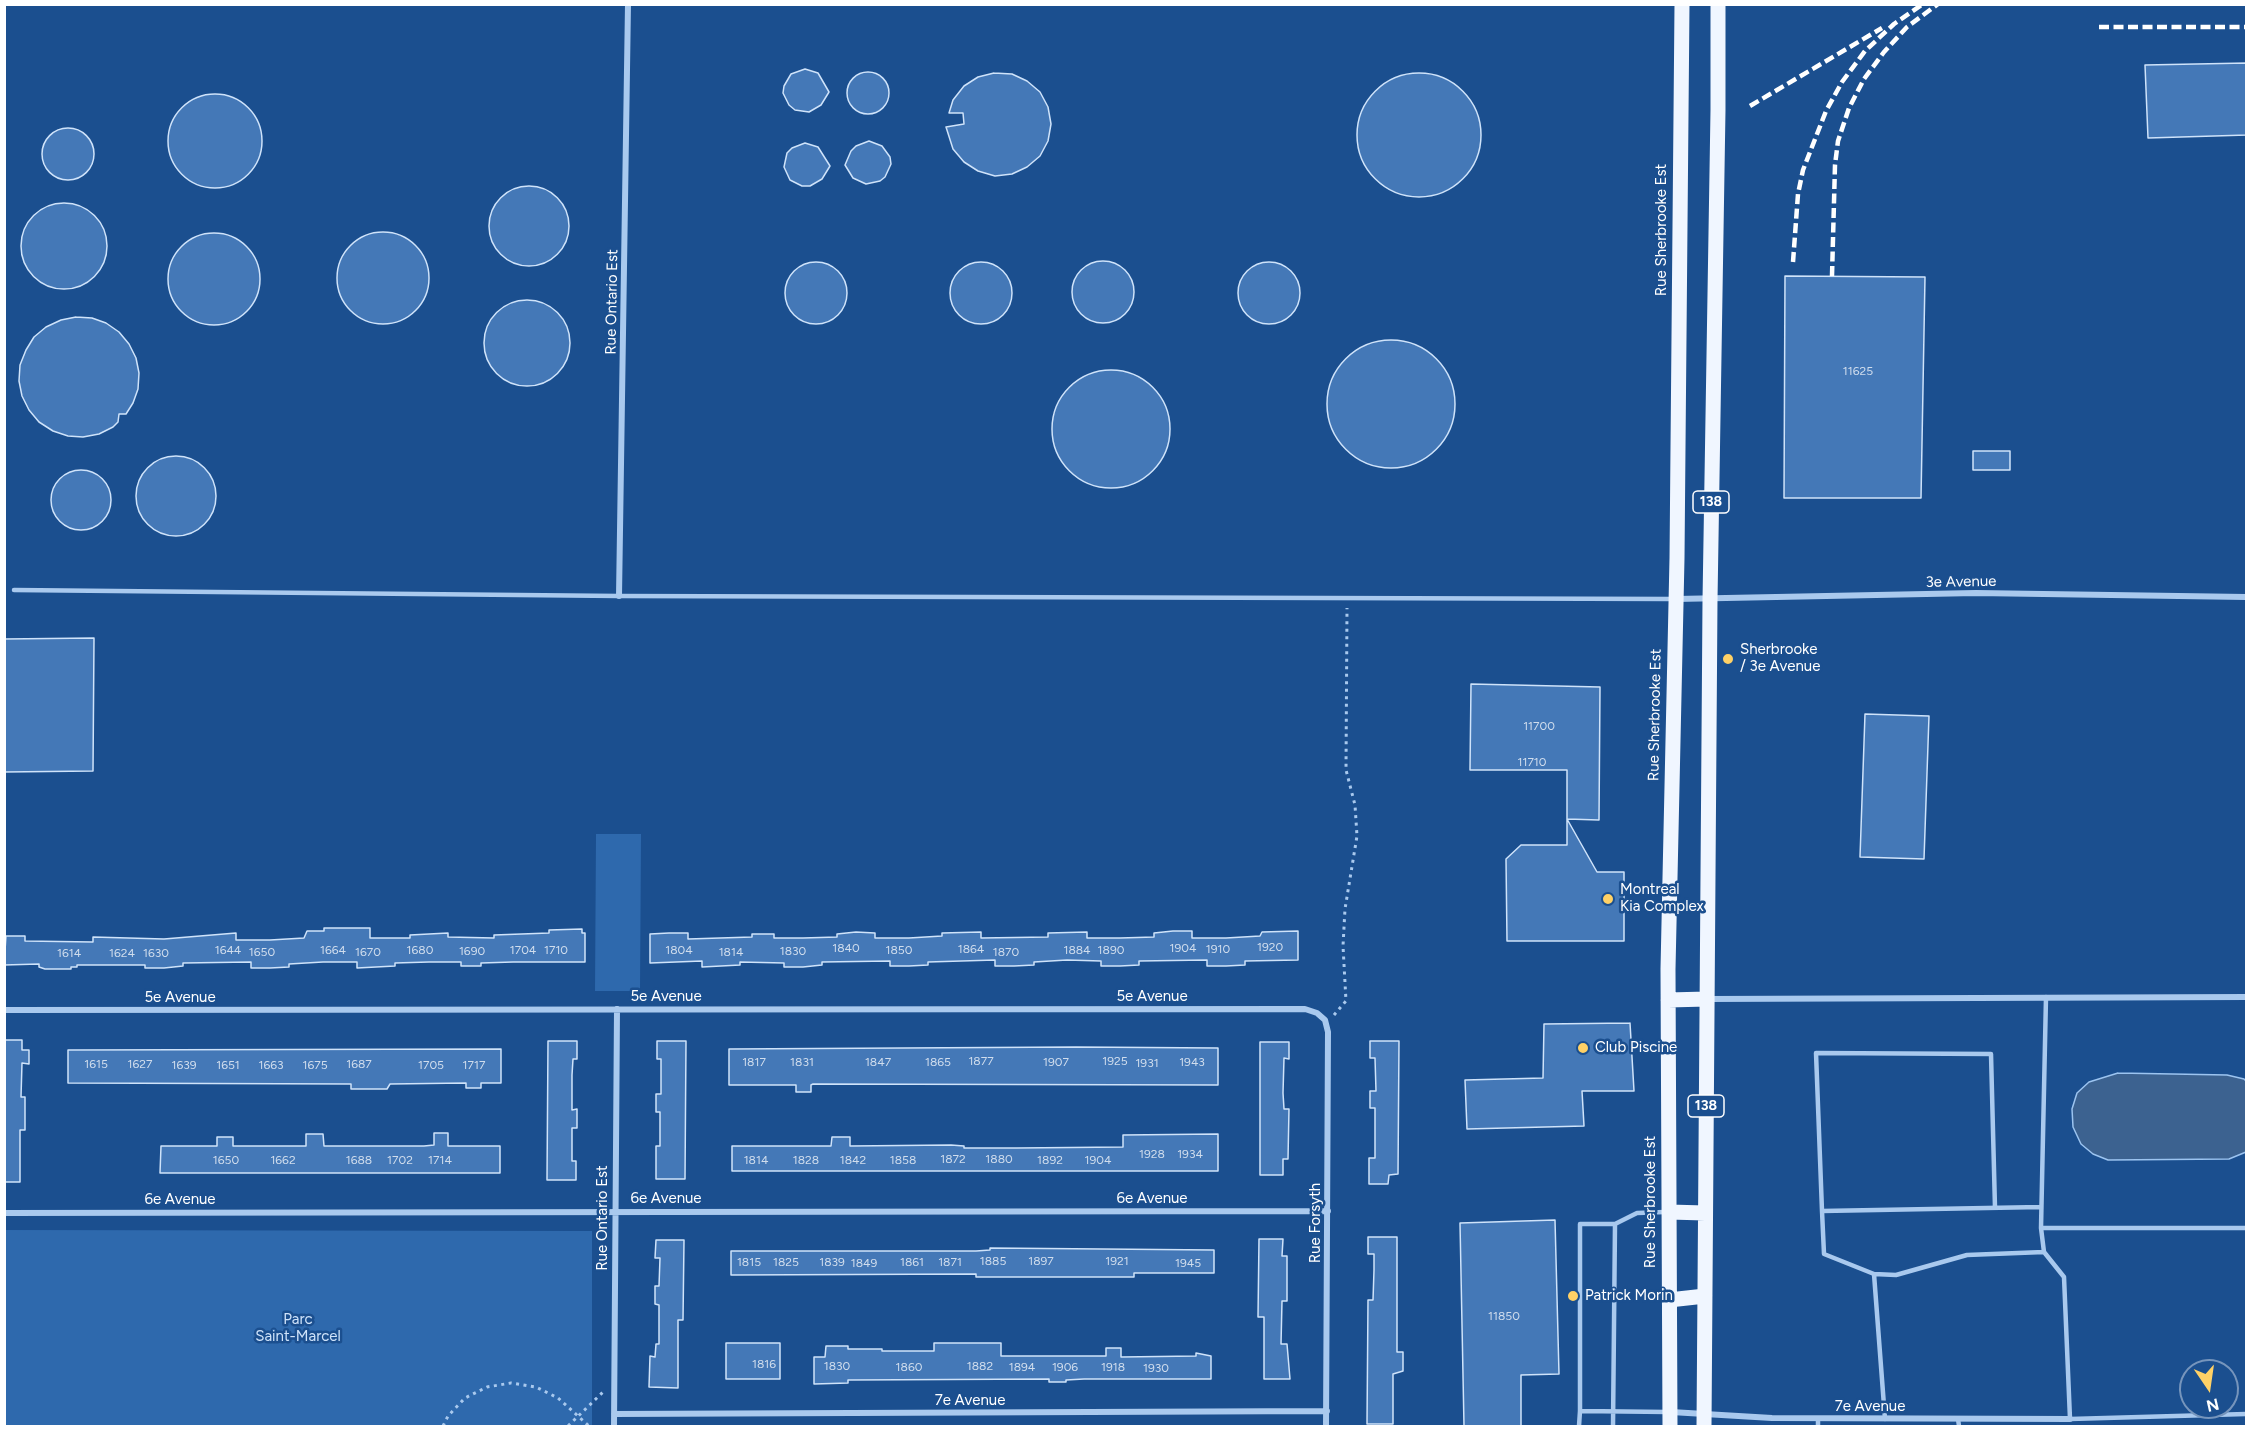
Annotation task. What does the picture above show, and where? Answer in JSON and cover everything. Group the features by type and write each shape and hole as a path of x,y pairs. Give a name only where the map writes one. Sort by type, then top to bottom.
{"main road":[{"name":"Rue Sherbrooke Est","path":"1670,1419 1668,1000 1680,341 1679,132 1682,4"},
{"name":"138","path":"1704,1420 1710,600 1718,4"},
{"path":"1668,1000 1707,999"},
{"path":"1669,1212 1706,1213"},
{"path":"1670,1300 1705,1296"}],"street":[{"name":"Rue Ontario Est","path":"619,596 628,6"},
{"name":"3e Avenue","path":"1676,599 1976,593 2247,597"},
{"path":"1707,999 2247,996"},
{"name":"Rue Ontario Est","path":"614,1426 617,1009"},
{"name":"5e Avenue","path":"4,1010 1305,1009 1317,1013 1325,1020"},
{"name":"Rue Forsyth","path":"1325,1020 1328,1032 1326,1426"},
{"name":"6e Avenue","path":"4,1213 1328,1211"},
{"name":"7e Avenue","path":"614,1414 1326,1411"},
{"name":"7e Avenue","path":"1670,1419 2070,1419"}],"lane":[{"path":"14,590 619,596 1676,599"},
{"path":"2046,997 2041,1228 2044,1252 2064,1277 2070,1419 2247,1414"},
{"path":"1995,1208 1991,1054 1816,1053 1824,1254 1874,1274 1896,1275 1967,1255 2044,1252"},
{"path":"1822,1211 2042,1207"},
{"path":"1579,1426 1580,1224 1615,1224 1637,1213 1669,1212"},
{"path":"1613,1426 1615,1224"},
{"path":"2041,1228 2247,1228"},
{"path":"1874,1274 1885,1419"},
{"path":"1580,1411 1613,1411 1670,1419"},
{"path":"2089,1418 2089,1426"},
{"path":"1818,1419 1818,1426"},
{"path":"1958,1419 1959,1426"}],"path":[{"path":"1336,1014 1346,1001 1343,946 1345,909 1357,836 1355,805 1346,770 1347,617"},
{"path":"568,1426 614,1380"},
{"path":"443,1426 448,1416 465,1398 487,1387 511,1383 536,1386 558,1398 589,1426"}],"green space":[{"path":"596,834 641,834 640,991 595,991"},
{"name":"Parc Saint-Marcel","path":"5,1230 592,1231 592,1426 5,1426"}],"shaded area":[{"path":"2118,1073 2227,1075 2244,1079 2246,1081 2246,1152 2229,1159 2108,1160 2093,1154 2081,1144 2073,1127 2072,1109 2077,1093 2089,1082"}],"building":[{"path":"2247,63 2247,135 2148,138 2145,65"},
{"path":"805,69 818,73 829,92 821,105 809,112 795,110 789,105 783,93 791,74"},
{"path":"868,72 876,73 883,78 888,85 888,101 883,108 876,113 868,114 860,113 853,108 848,101 847,93 848,85 853,78 860,73"},
{"path":"994,73 1012,74 1027,81 1040,92 1048,107 1051,124 1048,141 1040,156 1027,167 1012,174 995,176 978,171 964,162 953,149 946,127 964,124 963,113 949,113 953,100 964,86 978,77"},
{"path":"1419,73 1443,78 1462,92 1476,111 1481,135 1476,159 1462,178 1443,192 1419,197 1395,192 1376,178 1362,159 1357,135 1362,111 1376,92 1395,78"},
{"path":"215,94 233,98 248,108 258,123 262,141 258,159 248,174 233,184 215,188 197,184 182,174 172,159 168,141 172,123 182,108 197,98"},
{"path":"68,128 78,130 86,136 92,144 94,154 92,164 86,172 78,178 68,180 58,178 50,172 44,164 42,154 44,144 50,136 58,130"},
{"path":"869,141 882,146 890,157 891,164 885,177 880,181 866,184 853,178 845,165 851,151 856,146"},
{"path":"805,143 818,147 830,166 822,179 810,186 802,186 790,180 784,167 787,153 792,148"},
{"path":"529,186 544,189 557,198 566,211 569,226 566,241 557,254 544,263 529,266 514,263 501,254 492,241 489,226 492,211 501,198 514,189"},
{"path":"64,203 81,206 95,215 104,229 107,246 104,263 95,277 81,286 64,289 47,286 33,277 24,263 21,246 24,229 33,215 47,206"},
{"path":"383,232 401,235 416,245 426,260 429,278 426,296 416,311 401,321 383,324 365,321 350,311 340,296 337,278 340,260 350,245 365,235"},
{"path":"214,233 232,236 247,246 257,261 260,279 257,297 247,312 232,322 214,325 196,322 181,312 171,297 168,279 171,261 181,246 196,236"},
{"path":"1103,261 1120,266 1125,270 1129,275 1134,292 1129,309 1125,314 1120,318 1103,323 1086,318 1081,314 1077,309 1072,292 1077,275 1081,270 1086,266"},
{"path":"816,262 833,267 838,271 842,276 847,293 842,310 838,315 833,319 816,324 799,319 794,315 790,310 785,293 790,276 794,271 799,267"},
{"path":"981,262 998,267 1003,271 1007,276 1012,293 1007,310 1003,315 998,319 981,324 964,319 959,315 955,310 950,293 955,276 959,271 964,267"},
{"path":"1269,262 1281,264 1291,271 1298,281 1300,293 1298,305 1291,315 1281,322 1269,324 1257,322 1247,315 1240,305 1238,293 1240,281 1247,271 1257,264"},
{"path":"1785,276 1925,277 1921,498 1784,498"},
{"path":"519,300 535,300 558,312 567,326 570,343 567,360 558,374 535,386 519,386 503,379 491,367 484,351 484,335 491,319 503,307"},
{"path":"76,317 92,318 106,323 119,332 129,344 136,358 139,373 138,389 126,414 119,414 118,422 113,427 99,434 83,437 68,436 53,431 39,422 29,410 22,396 19,381 20,365 34,337 46,327 61,320"},
{"path":"1391,340 1416,345 1436,359 1450,379 1455,404 1450,429 1436,449 1416,463 1391,468 1366,463 1346,449 1332,429 1327,404 1332,379 1346,359 1366,345"},
{"path":"1111,370 1134,374 1153,387 1166,406 1170,429 1166,452 1153,471 1134,484 1111,488 1088,484 1069,471 1056,452 1052,429 1056,406 1069,387 1088,374"},
{"path":"1973,451 2010,451 2010,470 1973,470"},
{"path":"176,456 191,459 204,468 213,481 216,496 213,511 204,524 191,533 176,536 161,533 148,524 139,511 136,496 139,481 148,468 161,459"},
{"path":"81,470 98,475 106,483 111,500 106,517 98,525 81,530 64,525 56,517 51,500 56,483 64,475"},
{"path":"94,638 93,771 4,772 4,639"},
{"path":"1471,684 1600,687 1599,820 1567,819 1567,770 1470,770"},
{"path":"1865,714 1929,716 1924,859 1860,857"},
{"path":"1567,819 1597,872 1624,872 1624,941 1507,941 1506,859 1521,845 1567,845"},
{"path":"324,928 370,928 370,938 410,938 410,935 448,933 448,937 494,938 494,935 582,929 582,933 585,933 585,962 481,963 481,966 461,966 461,962 429,962 395,963 395,966 357,968 357,962 289,964 289,967 270,968 251,968 251,962 183,963 183,966 164,968 145,968 145,965 77,965 71,969 45,969 39,967 39,964 4,965 6,936 25,936 25,941 93,942 93,937 164,939 236,933 236,940 270,940 304,938 307,931 324,931"},
{"path":"1192,931 1192,938 1226,938 1260,936 1262,932 1298,931 1298,960 1245,961 1245,965 1226,966 1207,966 1207,960 1139,961 1139,965 1120,966 1101,966 1101,961 1067,960 1014,966 995,966 995,960 928,962 928,965 909,966 890,966 890,961 822,962 822,965 803,967 784,967 784,963 740,962 740,965 702,967 702,961 650,963 650,934 688,933 688,939 752,937 752,934 774,934 774,938 803,938 837,937 837,934 856,932 875,933 875,938 909,938 942,936 942,933 981,932 981,938 1048,937 1048,933 1087,932 1087,938 1120,938 1154,937 1154,933"},
{"path":"1630,1023 1634,1091 1582,1091 1584,1126 1467,1129 1465,1080 1543,1078 1544,1024"},
{"path":"4,1040 22,1040 22,1050 29,1050 29,1064 22,1063 21,1097 25,1097 25,1130 20,1130 20,1182 4,1182"},
{"path":"548,1041 577,1041 577,1059 573,1059 572,1075 572,1110 577,1109 577,1128 572,1128 572,1161 576,1161 576,1180 547,1180"},
{"path":"657,1041 686,1041 685,1179 656,1179 656,1146 660,1146 660,1112 656,1112 656,1094 661,1094 661,1059 657,1059"},
{"path":"1370,1041 1399,1041 1398,1174 1389,1175 1388,1184 1369,1184 1369,1158 1375,1158 1375,1108 1370,1108 1370,1091 1376,1091 1375,1058 1370,1058"},
{"path":"1260,1042 1289,1042 1289,1059 1284,1058 1283,1093 1284,1109 1289,1109 1288,1159 1283,1159 1283,1175 1260,1175"},
{"path":"1218,1048 1218,1085 813,1084 811,1092 796,1092 796,1085 729,1085 729,1049"},
{"path":"501,1049 501,1083 481,1083 481,1088 466,1088 466,1083 390,1084 387,1089 351,1089 351,1084 68,1083 68,1050"},
{"path":"434,1133 448,1133 448,1146 500,1146 500,1173 160,1173 161,1146 217,1146 217,1137 233,1137 233,1146 306,1146 306,1134 323,1134 324,1146 424,1146 434,1145"},
{"path":"1218,1134 1218,1171 732,1171 732,1146 831,1146 832,1137 850,1137 850,1146 951,1145 964,1146 964,1148 1017,1148 1123,1147 1123,1135"},
{"path":"1555,1220 1559,1374 1521,1375 1521,1426 1464,1426 1460,1223"},
{"path":"1368,1237 1397,1237 1397,1352 1403,1352 1403,1371 1393,1374 1393,1424 1367,1424 1368,1300 1373,1300 1374,1270 1374,1254 1368,1254"},
{"path":"1259,1239 1283,1239 1282,1256 1287,1256 1287,1301 1282,1301 1281,1344 1287,1344 1290,1379 1264,1379 1264,1317 1258,1317"},
{"path":"656,1240 684,1240 683,1320 678,1320 678,1388 649,1387 650,1356 655,1357 656,1344 659,1344 659,1305 655,1304 655,1286 659,1286 660,1258 655,1258"},
{"path":"990,1248 1214,1250 1214,1273 1134,1273 1134,1277 976,1277 976,1274 731,1275 731,1251 976,1251 990,1250"},
{"path":"726,1343 780,1343 780,1379 726,1379"},
{"path":"934,1343 1001,1343 1001,1356 1106,1356 1106,1348 1121,1348 1121,1357 1196,1356 1196,1353 1211,1356 1211,1379 1084,1379 1066,1380 1066,1382 1049,1382 1049,1379 848,1380 848,1383 814,1384 814,1357 825,1357 826,1346 848,1346 848,1349 882,1349 882,1351 934,1351"}],"railway":[{"path":"1793,262 1798,194 1803,170 1826,111 1842,82 1865,51 1894,24 1923,4"},
{"path":"1832,276 1835,165 1838,141 1849,108 1864,79 1884,52 1907,27 1938,4"},
{"path":"2099,27 2246,27"},
{"path":"1750,106 1882,28"}],"place":[{"name":"Sherbrooke / 3e Avenue","path":"1728,659"},
{"name":"Montreal Kia Complex","path":"1608,899"},
{"name":"Club Piscine","path":"1583,1048"},
{"name":"Patrick Morin","path":"1573,1296"}]}
